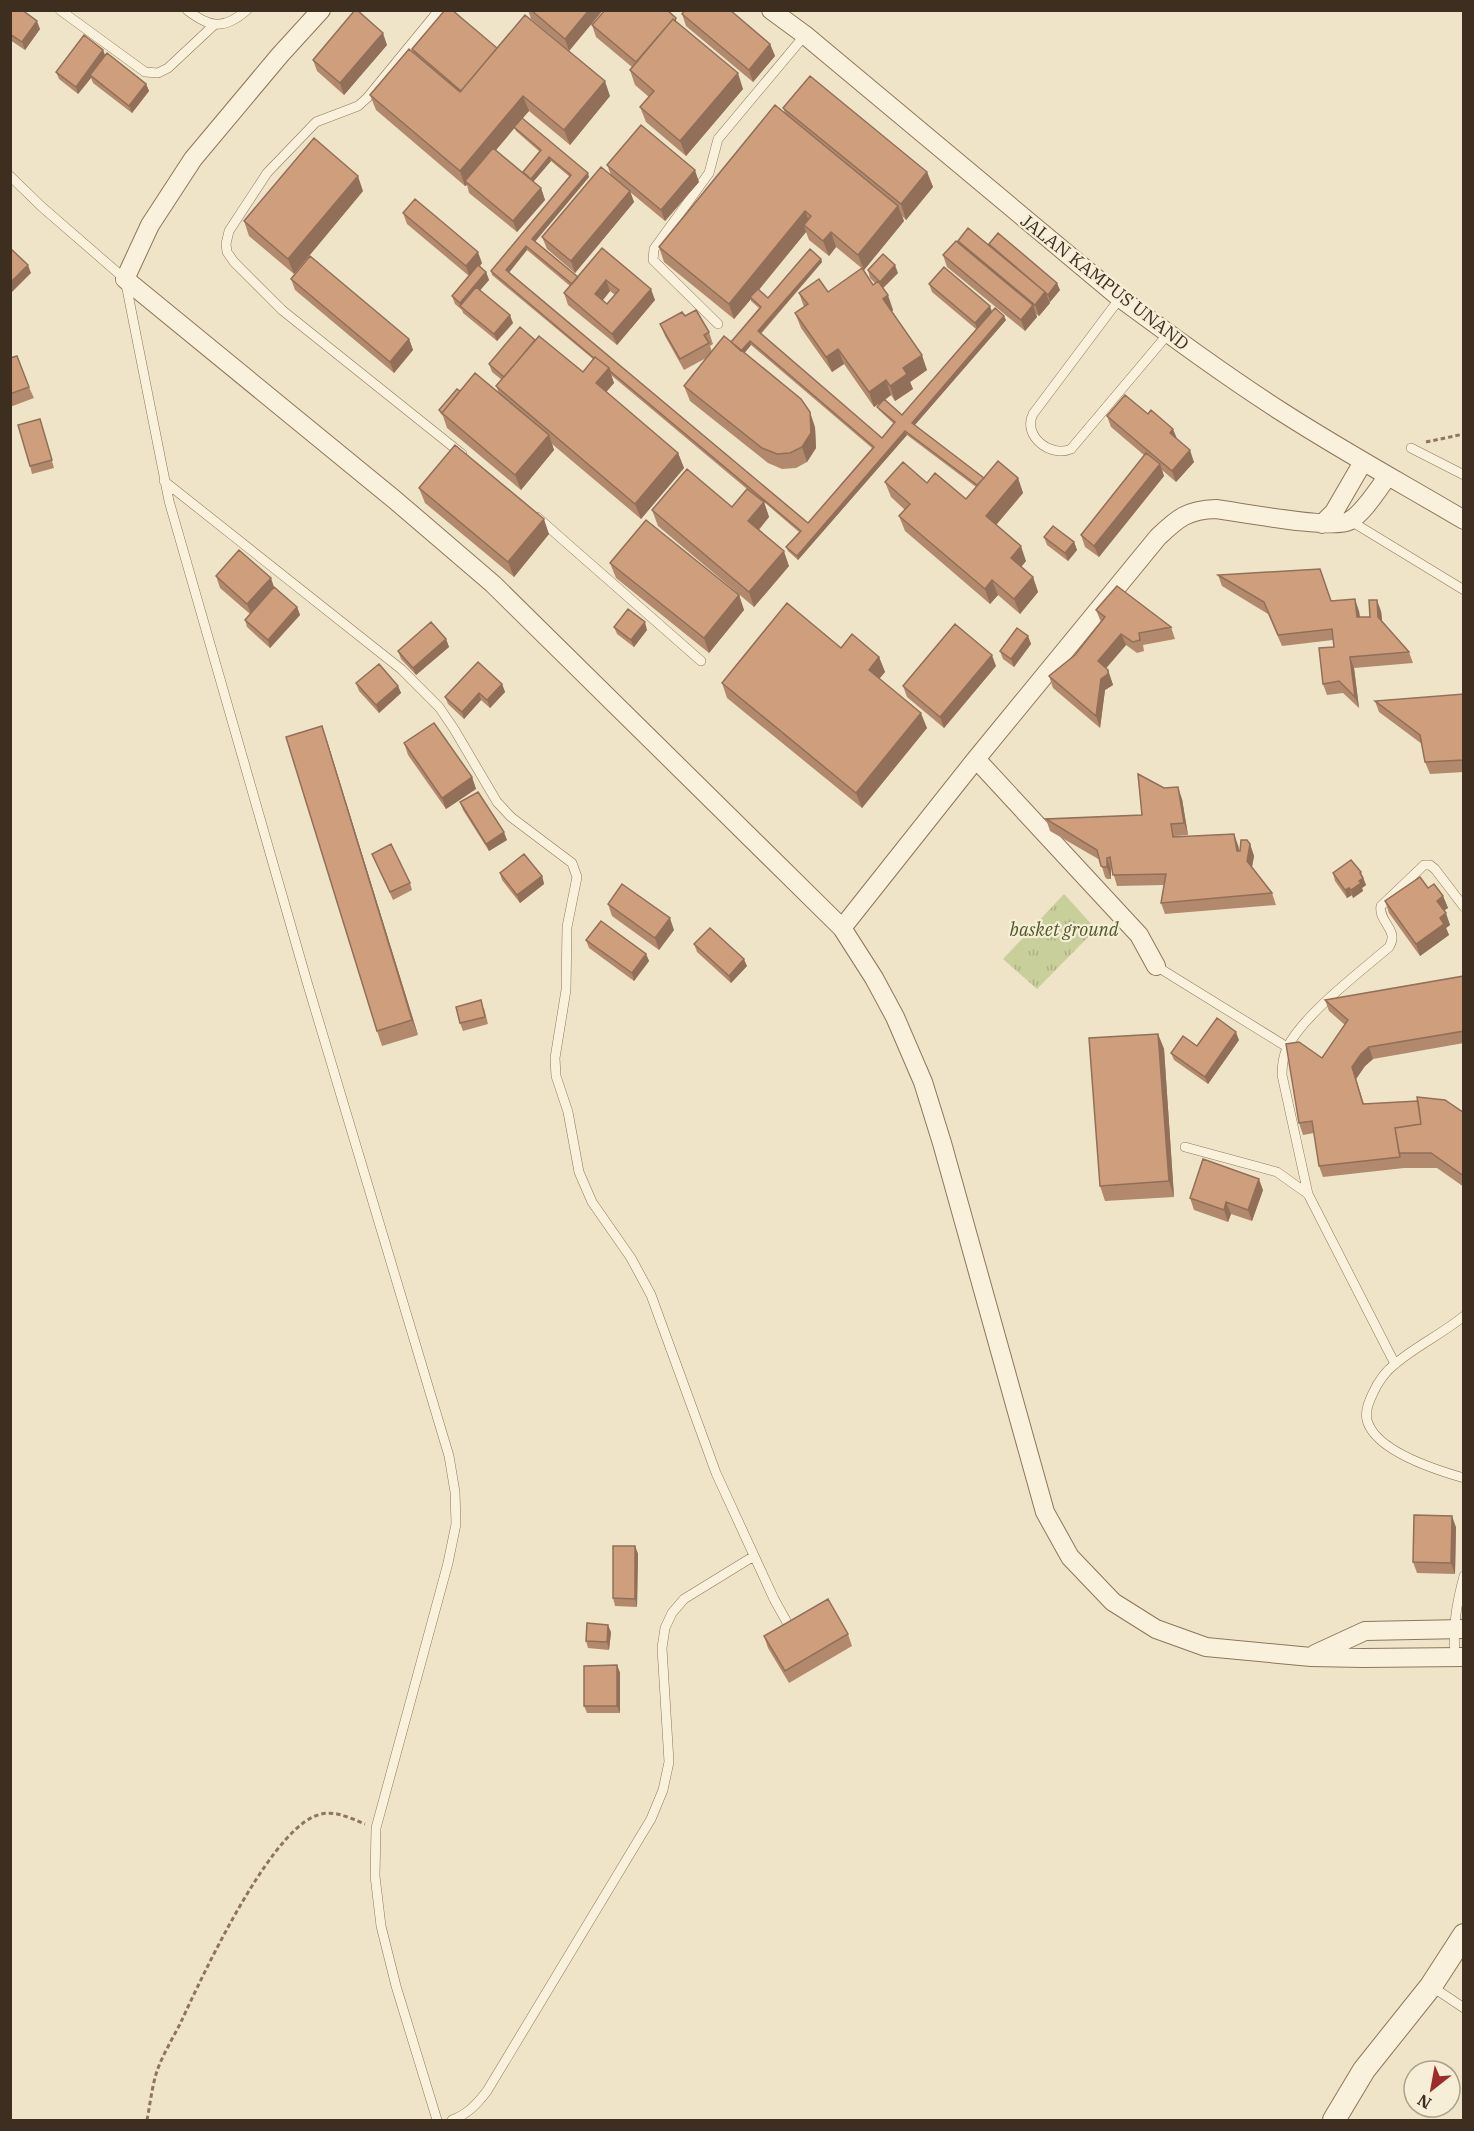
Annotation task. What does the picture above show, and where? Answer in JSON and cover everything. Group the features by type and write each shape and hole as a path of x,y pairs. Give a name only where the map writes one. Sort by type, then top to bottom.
{"street":[{"path":"321,10 280,55 194,159 150,225 125,279 493,584 842,928 874,978 895,1017 923,1082 1045,1512 1070,1557 1113,1602 1156,1629 1206,1647 1311,1657 1460,1657"},
{"name":"JALAN KAMPUS UNAND","path":"771,10 805,35 1120,298 1168,334 1281,411 1363,462 1464,520"},
{"path":"1336,519 1363,462"},
{"path":"842,928 976,759 1158,537 1176,520 1188,513 1216,509 1336,519 1362,509 1388,476"},
{"path":"976,759 1139,934 1156,966"},
{"path":"1311,1657 1365,1631 1458,1629"},
{"path":"1334,2121 1364,2070 1431,1986 1464,1935"}],"lane":[{"path":"60,10 145,72 158,73 168,68 214,25"},
{"path":"187,10 214,25 229,23 247,10"},
{"path":"439,10 367,98 358,106 316,122 267,173 229,231 226,244 227,252 234,262 282,310 468,459"},
{"path":"718,324 653,260 654,249 709,173 718,138 805,35"},
{"path":"10,176 125,279 164,481 307,982 449,1456 455,1492 456,1524 448,1563 376,1827 375,1876 381,1926 396,1986 436,2121"},
{"path":"1120,298 1033,414 1029,422 1030,429 1042,445 1063,453 1071,449 1168,334"},
{"path":"1411,448 1464,475"},
{"path":"164,481 401,669 439,707 497,801 511,817 572,863 576,877 569,908 566,990 555,1058 556,1076 568,1112 579,1172 591,1202 631,1258 651,1295 716,1473 789,1626"},
{"path":"532,513 701,661"},
{"path":"1336,519 1464,590"},
{"path":"1395,1364 1308,1194 1282,1075 1282,1064 1287,1047 1311,1016 1389,947 1393,938 1392,933 1380,913 1380,906 1424,865 1430,865 1435,869 1464,907"},
{"path":"1156,966 1287,1047"},
{"path":"1185,1147 1277,1172 1308,1194"},
{"path":"1464,1316 1395,1364 1375,1388 1367,1411 1368,1422 1388,1446 1408,1458 1464,1478"},
{"path":"452,2121 476,2105 487,2091 651,1819 663,1790 669,1762 662,1648 665,1629 672,1613 684,1599 754,1556"},
{"path":"1460,1657 1457,1600 1464,1576"},
{"path":"1431,1986 1464,2008"}],"path":[{"path":"147,2121 157,2073 187,2008 230,1924 274,1854 301,1823 326,1812 343,1815 376,1827"}],"green space":[{"name":"basket ground","path":"1064,894 1096,929 1037,989 1003,959"}],"building":[{"path":"10,10 22,10 37,21 22,42 10,34"},
{"path":"355,10 383,33 340,83 313,60"},
{"path":"445,10 452,10 497,48 461,91 412,49"},
{"path":"531,10 589,10 565,39"},
{"path":"605,10 667,10 676,18 636,62 592,25"},
{"path":"685,10 730,10 770,44 749,70 682,14"},
{"path":"525,15 605,81 564,130 523,96 460,171 370,95 409,49 460,92"},
{"path":"673,19 738,73 680,141 640,107 654,91 630,70"},
{"path":"84,35 103,50 76,87 56,72"},
{"path":"107,53 146,84 129,106 90,75"},
{"path":"810,76 927,172 901,204 783,108"},
{"path":"775,105 898,206 858,255 831,232 823,241 804,225 811,216 805,211 729,304 659,247"},
{"path":"522,118 588,173 532,239 578,277 572,284 526,246 506,270 808,523 874,447 750,341 741,351 731,342 761,307 750,297 758,289 768,298 810,249 821,259 758,331 882,438 895,422 877,407 884,399 902,415 995,308 1004,316 912,423 984,478 977,485 905,431 797,556 786,547 801,531 491,271 571,175 549,157 531,179 523,172 541,150 514,127"},
{"path":"641,125 695,170 661,210 607,165"},
{"path":"314,138 358,176 288,259 244,221"},
{"path":"493,148 541,188 513,221 465,181"},
{"path":"601,167 630,191 571,261 542,237"},
{"path":"415,199 478,252 466,266 403,213"},
{"path":"968,228 1045,292 1035,305 958,241"},
{"path":"998,233 1057,283 1048,295 989,244"},
{"path":"956,241 1033,305 1021,320 943,255"},
{"path":"10,248 28,265 10,283"},
{"path":"602,248 651,289 612,334 564,293","holes":["606,280 619,290 607,304 595,294"]},
{"path":"883,254 895,265 880,282 868,270"},
{"path":"310,256 409,339 390,362 291,279"},
{"path":"478,265 486,272 460,303 452,296"},
{"path":"944,267 990,306 975,323 929,284"},
{"path":"862,268 873,285 878,281 888,295 883,299 922,355 903,368 907,374 890,386 886,380 869,392 838,349 826,357 795,313 808,304 799,293 819,279 828,292"},
{"path":"476,287 510,315 494,334 460,306"},
{"path":"696,310 709,332 704,335 709,343 680,359 660,324 682,312 685,316"},
{"path":"520,327 535,340 504,377 489,364"},
{"path":"539,336 583,372 595,357 609,368 596,383 678,453 635,504 496,386"},
{"path":"724,336 801,399 810,412 811,433 802,447 790,453 777,454 762,448 684,386"},
{"path":"17,356 29,387 10,394 10,358"},
{"path":"475,373 549,435 515,475 442,413"},
{"path":"457,389 460,391 442,413 439,410"},
{"path":"1125,395 1148,414 1151,410 1173,429 1170,433 1190,450 1172,471 1107,416"},
{"path":"40,419 52,460 30,466 18,425"},
{"path":"455,445 544,519 508,562 419,488"},
{"path":"1146,453 1160,464 1094,546 1081,535"},
{"path":"998,461 1018,478 986,516 1021,546 1011,558 1033,577 1014,599 992,580 985,589 899,516 910,504 885,482 903,462 927,483 935,473 966,499"},
{"path":"687,469 732,507 747,489 764,502 748,521 784,551 749,592 652,510"},
{"path":"646,520 739,595 704,638 610,563"},
{"path":"1053,526 1074,542 1065,553 1044,537"},
{"path":"239,550 271,578 247,604 216,576"},
{"path":"1320,569 1331,601 1355,599 1357,617 1370,617 1369,600 1377,600 1378,617 1409,652 1350,657 1355,697 1339,681 1323,684 1319,648 1334,647 1332,629 1278,635 1264,602 1218,575"},
{"path":"1117,586 1171,627 1139,633 1140,640 1133,642 1121,634 1098,661 1108,670 1108,674 1101,679 1096,716 1049,676 1075,655 1105,617 1096,610"},
{"path":"274,587 297,607 268,640 245,620"},
{"path":"787,603 841,648 852,634 879,657 869,670 921,713 856,793 722,683"},
{"path":"628,609 645,622 631,640 614,627"},
{"path":"431,622 446,639 413,668 398,651"},
{"path":"955,624 992,655 940,717 903,686"},
{"path":"1017,628 1028,636 1011,659 1000,651"},
{"path":"478,662 502,684 487,700 479,693 462,712 445,697"},
{"path":"379,664 398,686 376,705 356,683"},
{"path":"1464,694 1464,760 1425,762 1420,735 1375,701"},
{"path":"434,723 472,777 442,798 404,743"},
{"path":"322,726 412,1020 377,1031 286,737"},
{"path":"1138,774 1164,788 1178,787 1184,823 1171,824 1173,837 1234,834 1237,851 1240,851 1241,840 1247,840 1250,844 1247,861 1272,893 1161,903 1166,874 1113,875 1110,857 1107,858 1107,867 1101,866 1097,850 1046,819 1142,815"},
{"path":"478,792 504,832 486,844 460,802"},
{"path":"391,844 410,883 390,892 372,854"},
{"path":"524,854 542,876 517,895 500,873"},
{"path":"1351,860 1363,878 1359,881 1361,883 1351,890 1349,888 1345,890 1333,873"},
{"path":"1420,877 1428,888 1434,884 1443,896 1437,901 1446,913 1440,918 1444,924 1416,944 1385,901"},
{"path":"622,884 670,918 655,938 608,904"},
{"path":"601,921 646,954 632,973 586,940"},
{"path":"710,928 744,959 729,976 694,944"},
{"path":"1464,976 1464,1031 1369,1047 1352,1067 1363,1104 1418,1101 1421,1124 1395,1128 1400,1157 1319,1166 1312,1121 1299,1123 1286,1044 1299,1042 1322,1058 1348,1020 1325,1000"},
{"path":"481,1000 485,1017 460,1023 456,1007"},
{"path":"1217,1018 1236,1032 1205,1077 1171,1053 1183,1036 1197,1046"},
{"path":"1158,1034 1169,1181 1100,1186 1089,1038"},
{"path":"1417,1097 1445,1100 1464,1113 1464,1176 1431,1153 1399,1153 1395,1128 1421,1124"},
{"path":"1203,1159 1259,1179 1248,1210 1226,1202 1224,1210 1190,1198"},
{"path":"1414,1515 1452,1516 1451,1563 1413,1562"},
{"path":"613,1546 635,1546 635,1599 613,1598"},
{"path":"828,1599 848,1634 785,1671 764,1636"},
{"path":"587,1623 608,1625 607,1642 586,1641"},
{"path":"617,1665 617,1706 584,1706 584,1666"}]}
